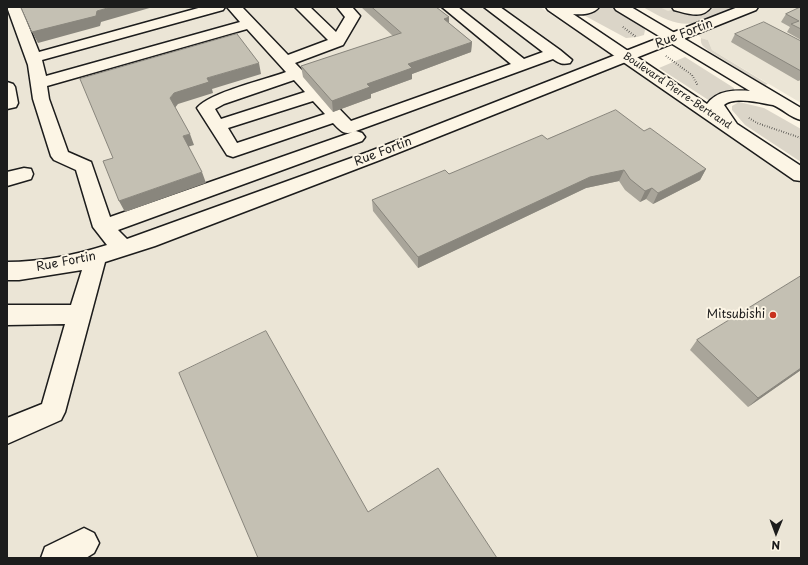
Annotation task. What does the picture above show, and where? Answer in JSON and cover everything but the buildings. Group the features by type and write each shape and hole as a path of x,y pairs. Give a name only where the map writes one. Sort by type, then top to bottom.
{"street":[{"path":"14,7 33,58 41,99 60,156 84,166 103,227 123,248"},
{"path":"33,58 218,7"},
{"path":"234,7 374,156"},
{"path":"302,7 338,42"},
{"path":"285,61 338,42 353,16 344,7"},
{"path":"449,7 522,64"},
{"path":"491,7 582,74"},
{"name":"Boulevard Pierre-Bertrand","path":"553,7 801,175"},
{"path":"561,7 577,10 586,10 592,7"},
{"path":"621,7 801,115"},
{"path":"680,7 695,10 704,7"},
{"name":"Rue Fortin","path":"7,271 19,271 80,262 123,248 374,156 751,7"},
{"path":"39,83 250,24"},
{"path":"130,31 144,53"},
{"path":"103,227 249,175 347,127 555,53"},
{"path":"249,175 206,108 218,100 297,74"},
{"path":"7,87 10,103 7,104"},
{"path":"217,126 316,94"},
{"path":"732,128 715,105 725,98 735,96 748,97 784,105"},
{"path":"233,151 347,127"},
{"path":"7,431 52,412 96,257"},
{"path":"7,315 80,314"},
{"path":"56,558 84,543"}],"path":[{"path":"665,55 692,75 698,86 703,90"},
{"path":"744,115 757,123 801,138"}],"shaded area":[{"path":"7,7 540,7 801,184 801,558 7,558"},
{"path":"603,7 612,7 641,24 645,30 644,35 626,38 576,11 593,11"},
{"path":"643,7 660,7 668,11 676,9 699,13 715,7 738,7 700,22 690,24 670,20"},
{"path":"660,7 801,7 801,103 712,50 708,40 701,38 690,24"},
{"path":"701,38 708,40 712,50 768,84 765,85 709,51 702,44"},
{"path":"685,57 734,88 734,90 716,94 710,101 659,68"},
{"path":"739,102 764,108 801,129 801,162 745,125 732,110 732,106"}],"place":[{"name":"Mitsubishi","path":"773,315"}]}
